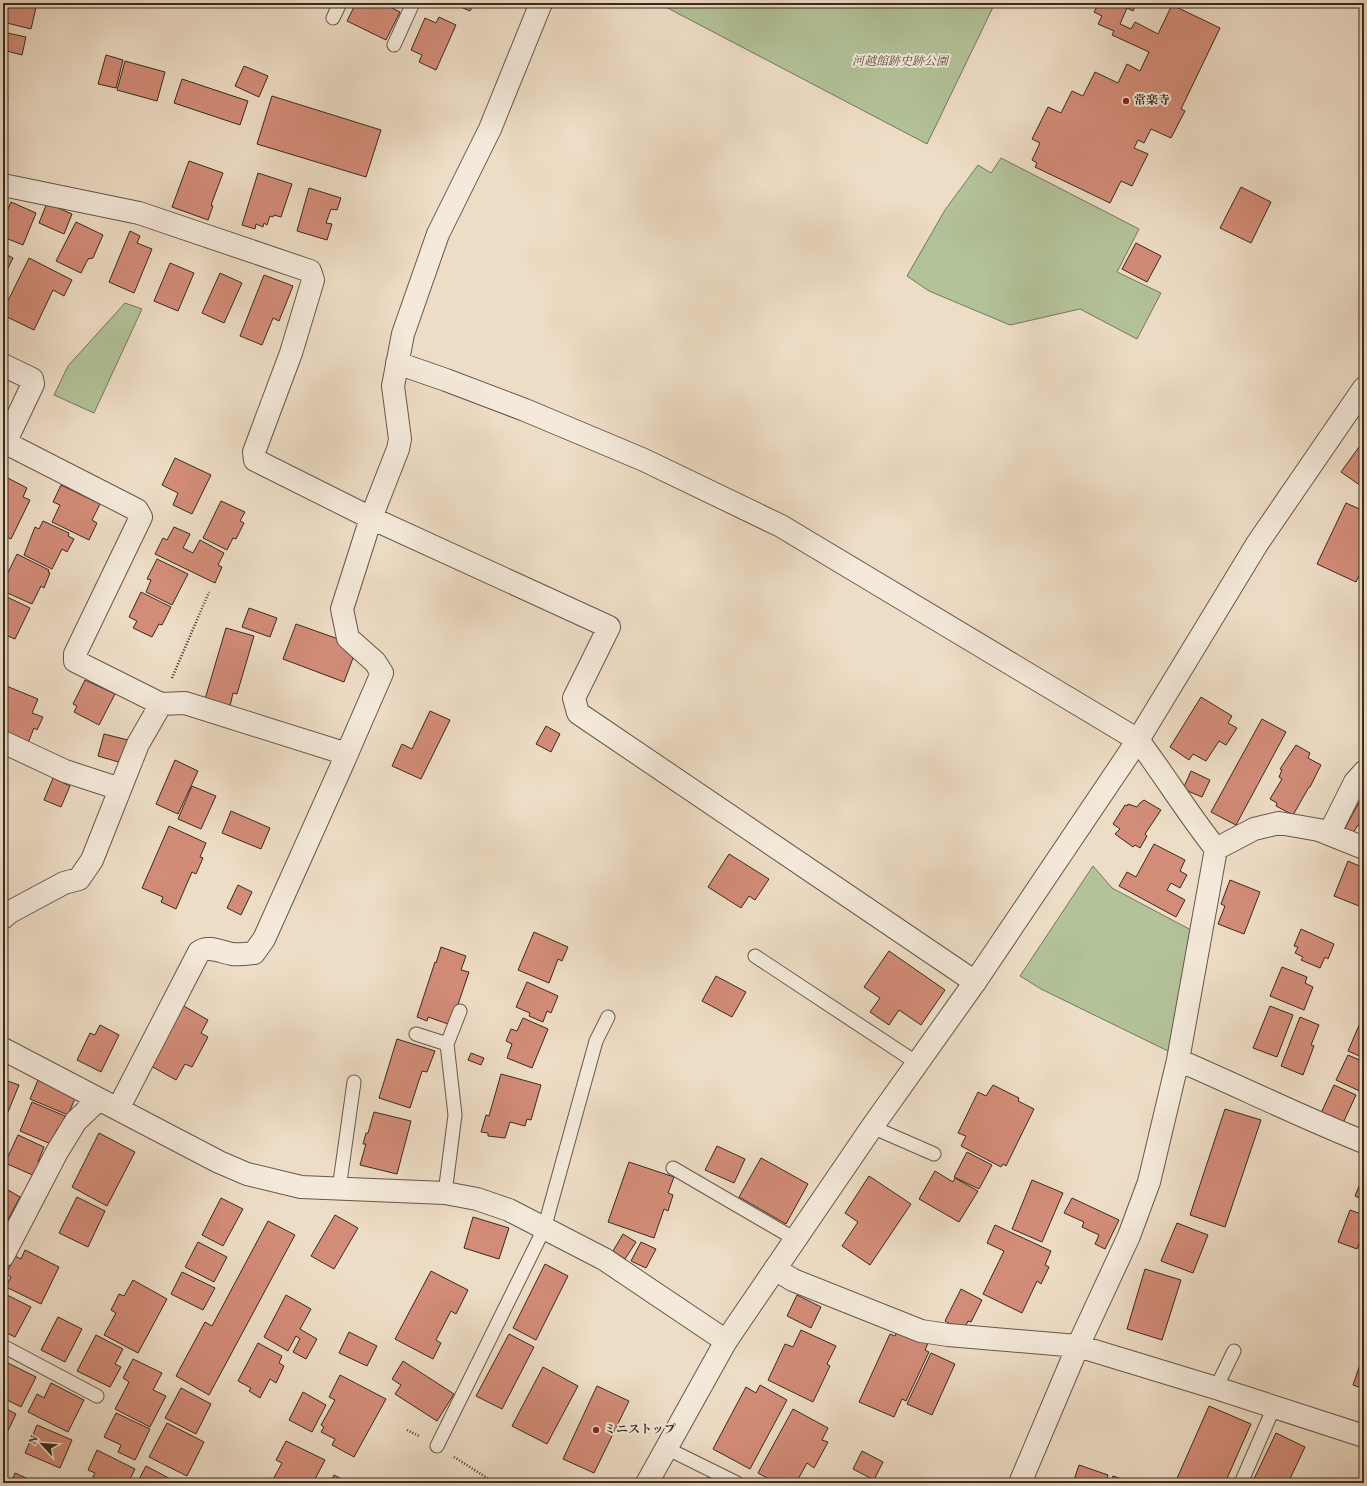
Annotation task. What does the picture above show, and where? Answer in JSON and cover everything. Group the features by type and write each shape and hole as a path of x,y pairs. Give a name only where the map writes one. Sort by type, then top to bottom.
{"street":[{"path":"3,1256 57,1152 76,1121 109,1104 198,952 202,949 209,948 232,954 249,954 254,953 264,939 382,673 375,662 348,638 342,609 371,518 398,450 400,439 393,386 403,334 438,234 490,130 541,3"},
{"path":"3,185 139,213 310,271 313,280 311,287 291,353 254,452 255,460 371,518 609,627 574,698 578,713 975,982"},
{"path":"397,363 525,410 644,460 781,526 1138,740 1166,777 1188,813 1216,849 1178,1060 1149,1182 1129,1236 1078,1346 1020,1483"},
{"path":"3,366 32,379 33,384 4,445 137,510 141,517 75,654 75,661 161,704 185,703 347,754"},
{"path":"647,1483 726,1341 872,1126 975,982 1138,740 1257,544 1364,388"},
{"path":"3,918 10,912 64,883 79,879 92,860 138,744 161,704"},
{"path":"3,742 65,771 120,789"},
{"path":"1329,834 1355,782 1364,772"},
{"path":"1216,849 1254,829 1279,823 1319,830 1364,848"},
{"path":"3,1049 219,1162 247,1174 301,1188 445,1193 477,1199 509,1210 604,1259 726,1341"},
{"path":"1178,1060 1238,1086 1310,1121 1364,1142"},
{"path":"775,1269 793,1280 921,1331 948,1335 1078,1346 1216,1388 1364,1436"}],"lane":[{"path":"333,18 340,3"},
{"path":"394,45 413,3"},
{"path":"755,956 917,1063"},
{"path":"445,1193 455,1115 446,1044 460,1011"},
{"path":"437,1446 544,1229 596,1041 608,1017"},
{"path":"416,1034 446,1044"},
{"path":"339,1190 354,1082"},
{"path":"872,1126 934,1154"},
{"path":"673,1168 795,1239"},
{"path":"3,1346 97,1396"},
{"path":"1216,1388 1234,1351"},
{"path":"1241,1483 1274,1407"},
{"path":"666,1448 737,1483"}],"path":[{"path":"161,704 209,592"}],"green space":[{"name":"河越館跡史跡公園","path":"658,3 995,3 927,144"},
{"path":"1001,158 1139,229 1117,272 1161,293 1137,339 1080,309 1010,325 929,291 907,276 945,210 978,165 991,173"},
{"path":"125,303 142,309 94,413 54,395 68,366"},
{"path":"1093,866 1112,888 1191,930 1170,1052 1041,989 1020,976"}],"building":[{"path":"3,3 37,3 31,29 3,22"},
{"path":"356,3 382,3 400,12 386,40 347,21"},
{"path":"451,3 474,3 470,11"},
{"name":"常楽寺","path":"1099,3 1137,3 1133,11 1127,8 1120,24 1131,29 1135,22 1158,34 1172,5 1220,28 1181,109 1185,111 1171,138 1151,129 1144,143 1138,140 1134,148 1148,154 1132,186 1121,181 1110,203 1035,167 1037,163 1032,160 1040,143 1032,139 1048,107 1061,113 1072,91 1083,96 1095,72 1118,83 1127,64 1140,71 1149,52 1112,35 1114,31 1098,24 1102,16 1094,12"},
{"path":"439,17 456,25 436,70 419,62 422,55 411,50 425,18 436,23"},
{"path":"3,32 26,37 22,55 3,50"},
{"path":"106,55 123,60 116,88 98,84"},
{"path":"125,61 165,72 157,101 117,90"},
{"path":"244,66 268,76 259,97 235,86"},
{"path":"182,79 248,101 240,125 174,103"},
{"path":"3,95 8,97 4,111 3,111"},
{"path":"272,96 381,130 366,177 257,144"},
{"path":"189,161 223,173 211,205 213,206 208,220 172,207"},
{"path":"258,173 292,184 281,217 274,215 273,217 270,216 267,225 264,223 263,227 256,224 255,229 242,225"},
{"path":"1241,187 1271,202 1251,243 1220,228"},
{"path":"309,188 341,198 337,210 331,209 326,223 332,224 327,240 297,231"},
{"path":"11,202 36,213 23,245 3,237 3,221"},
{"path":"47,203 72,214 64,234 39,223"},
{"path":"76,222 103,235 93,258 88,259 81,273 56,261"},
{"path":"130,231 140,236 137,243 152,249 134,293 109,282"},
{"path":"1136,243 1161,256 1147,282 1122,269"},
{"path":"3,253 13,258 3,278"},
{"path":"29,258 72,280 64,296 53,290 34,330 3,315 3,311"},
{"path":"170,263 194,273 178,311 154,301"},
{"path":"220,273 242,283 224,323 202,313"},
{"path":"264,275 293,286 279,321 273,318 262,345 240,336"},
{"path":"1364,440 1364,488 1341,472"},
{"path":"175,458 211,475 192,514 173,505 178,493 162,485"},
{"path":"4,476 27,488 23,497 30,500 11,539 3,535"},
{"path":"61,485 100,504 92,520 97,523 89,540 52,522 60,505 53,502"},
{"path":"221,501 245,512 240,521 244,523 236,539 233,538 227,550 203,538"},
{"path":"1346,503 1364,511 1364,565 1356,582 1317,564"},
{"path":"43,521 69,533 68,536 74,539 67,552 62,549 52,569 24,555 35,527 39,529"},
{"path":"174,527 190,534 183,548 193,553 200,540 224,553 218,565 222,567 215,583 155,554 163,538 167,540"},
{"path":"17,554 49,570 48,572 50,573 44,588 41,586 32,604 3,591 3,583"},
{"path":"157,559 188,574 172,605 146,592 151,580 147,579"},
{"path":"141,592 171,607 162,625 159,624 152,637 133,628 137,621 129,617"},
{"path":"3,595 30,608 15,639 3,634"},
{"path":"249,608 277,618 270,637 242,627"},
{"path":"296,624 344,641 356,650 344,682 283,659"},
{"path":"226,628 254,636 237,694 233,693 230,706 205,699"},
{"path":"85,680 115,694 99,725 74,712 77,706 73,704"},
{"path":"4,685 38,699 32,713 43,717 37,730 34,728 28,743 5,733 7,728 3,727"},
{"path":"1201,697 1232,716 1228,723 1237,728 1226,745 1219,741 1206,761 1193,754 1189,760 1170,747"},
{"path":"430,711 450,720 421,779 392,766 402,744 412,749"},
{"path":"1262,719 1286,732 1236,825 1211,812"},
{"path":"546,726 560,734 551,752 536,744"},
{"path":"104,734 128,740 122,763 98,756"},
{"path":"1296,745 1310,753 1308,758 1321,765 1293,815 1276,806 1277,803 1270,799 1282,779 1279,777 1282,770 1280,769"},
{"path":"175,760 198,771 178,814 156,804"},
{"path":"1191,771 1210,780 1202,797 1183,789"},
{"path":"53,778 70,786 61,807 44,800"},
{"path":"192,786 216,796 201,829 178,819"},
{"path":"1364,793 1364,828 1358,825 1353,833 1345,828"},
{"path":"1144,800 1161,810 1145,834 1147,836 1140,848 1135,845 1133,847 1115,834 1120,829 1113,824 1125,805 1127,806 1128,804 1137,807"},
{"path":"231,811 270,828 261,849 222,833"},
{"path":"169,826 206,843 200,857 203,858 196,874 192,872 176,909 161,902 163,897 142,888"},
{"path":"1154,844 1185,860 1180,871 1187,875 1180,888 1171,883 1167,890 1185,900 1176,917 1119,886 1127,872 1136,877"},
{"path":"729,854 769,879 755,900 749,896 741,908 708,887"},
{"path":"1348,861 1364,868 1364,908 1334,896"},
{"path":"1230,880 1260,892 1244,934 1218,924 1225,906 1221,904"},
{"path":"238,885 252,892 241,915 227,908"},
{"path":"1301,929 1334,944 1328,959 1325,957 1320,968 1301,960 1303,957 1295,953 1298,947 1294,946"},
{"path":"534,932 568,947 562,961 558,959 549,983 518,970"},
{"path":"441,947 466,956 461,970 469,972 451,1025 428,1017 427,1021 417,1017"},
{"path":"889,951 945,990 921,1025 899,1010 889,1025 870,1012 880,998 864,987"},
{"path":"1282,967 1307,977 1305,983 1313,987 1304,1010 1270,996"},
{"path":"716,976 746,992 732,1017 702,1001"},
{"path":"527,982 558,996 551,1013 547,1011 543,1022 529,1016 530,1013 516,1007"},
{"path":"182,1005 208,1020 201,1033 208,1037 192,1067 185,1064 176,1080 149,1065"},
{"path":"1364,1005 1364,1021 1359,1019"},
{"path":"1270,1006 1293,1015 1277,1057 1253,1048"},
{"path":"1300,1017 1319,1025 1311,1045 1314,1046 1303,1075 1281,1066"},
{"path":"523,1018 548,1029 532,1068 507,1058 512,1044 506,1041 511,1029 517,1031"},
{"path":"1360,1023 1364,1024 1364,1058 1348,1051"},
{"path":"100,1025 119,1035 101,1072 77,1060 90,1033 95,1035"},
{"path":"397,1039 435,1051 427,1072 422,1071 410,1108 379,1098"},
{"path":"471,1053 484,1058 481,1065 468,1060"},
{"path":"1348,1055 1364,1062 1364,1093 1336,1080"},
{"path":"501,1074 541,1085 531,1120 527,1119 525,1126 510,1122 505,1138 488,1136 488,1133 481,1132 486,1115 489,1116"},
{"path":"3,1076 6,1077 5,1080 19,1085 8,1112 6,1111 3,1118"},
{"path":"38,1080 76,1096 68,1115 30,1099"},
{"path":"993,1085 1019,1098 1018,1101 1034,1109 1006,1166 1003,1164 1001,1167 961,1146 966,1136 958,1133 978,1092 986,1096"},
{"path":"1334,1085 1356,1095 1343,1123 1321,1113"},
{"path":"32,1102 65,1116 60,1130 57,1129 51,1144 20,1131"},
{"path":"1225,1109 1261,1120 1225,1227 1190,1215"},
{"path":"374,1112 411,1121 397,1174 360,1165 366,1144 363,1144"},
{"path":"99,1133 135,1152 107,1206 72,1187"},
{"path":"18,1135 44,1147 38,1162 41,1164 35,1176 5,1163"},
{"path":"717,1146 745,1159 734,1183 705,1170"},
{"path":"967,1152 992,1165 979,1189 954,1177"},
{"path":"761,1158 808,1184 786,1224 739,1197"},
{"path":"629,1162 674,1177 668,1193 673,1195 668,1211 664,1209 654,1238 608,1222"},
{"path":"935,1171 953,1182 955,1178 978,1191 959,1222 919,1199"},
{"path":"869,1176 911,1204 870,1265 842,1246 858,1222 845,1213"},
{"path":"1362,1179 1364,1180 1364,1200 1355,1196"},
{"path":"1032,1180 1063,1193 1042,1242 1012,1229"},
{"path":"3,1187 20,1197 3,1229"},
{"path":"77,1197 105,1211 88,1247 59,1233"},
{"path":"221,1198 243,1209 223,1246 202,1235"},
{"path":"1072,1198 1119,1220 1105,1249 1095,1244 1099,1235 1082,1227 1084,1222 1064,1213"},
{"path":"1350,1210 1364,1215 1364,1232 1357,1249 1338,1242"},
{"path":"335,1215 358,1228 334,1269 311,1256"},
{"path":"473,1217 509,1228 499,1259 464,1248"},
{"path":"268,1221 295,1235 209,1395 176,1376 205,1322 212,1326"},
{"path":"1177,1223 1208,1235 1193,1273 1161,1261"},
{"path":"995,1225 1051,1251 1045,1265 1049,1267 1041,1284 1037,1281 1022,1313 983,1294 1004,1251 987,1243"},
{"path":"623,1234 636,1242 625,1259 613,1251"},
{"path":"198,1242 227,1257 214,1282 185,1267"},
{"path":"641,1242 656,1249 646,1268 631,1261"},
{"path":"25,1250 59,1267 41,1304 6,1287 11,1277 6,1274 15,1256 21,1259"},
{"path":"545,1264 568,1276 536,1340 513,1328"},
{"path":"1145,1269 1181,1280 1162,1340 1127,1329"},
{"path":"431,1271 468,1290 456,1314 451,1311 436,1340 441,1343 433,1359 395,1339"},
{"path":"182,1272 215,1288 203,1310 171,1294"},
{"path":"133,1280 167,1299 138,1353 104,1335 116,1313 111,1310 119,1294 124,1296"},
{"path":"961,1289 982,1300 971,1322 968,1321 963,1331 945,1321"},
{"path":"3,1293 31,1307 15,1337 3,1331"},
{"path":"286,1295 311,1309 300,1329 317,1339 306,1359 293,1352 300,1339 296,1336 288,1351 264,1337"},
{"path":"797,1295 821,1307 811,1328 787,1316"},
{"path":"58,1317 82,1329 65,1362 41,1350"},
{"path":"898,1329 928,1343 925,1350 929,1352 906,1401 902,1399 894,1417 859,1402 890,1334 895,1336"},
{"path":"801,1330 836,1346 827,1364 830,1366 813,1402 768,1380 785,1344 793,1347"},
{"path":"349,1332 377,1346 367,1366 339,1353"},
{"path":"509,1334 534,1347 502,1409 476,1396"},
{"path":"96,1335 123,1349 115,1364 121,1367 110,1387 77,1371"},
{"path":"258,1343 282,1356 279,1363 284,1366 276,1383 270,1379 260,1398 249,1391 251,1388 238,1381"},
{"path":"931,1353 955,1364 932,1415 907,1404"},
{"path":"1364,1353 1364,1389 1353,1385"},
{"path":"133,1359 162,1373 153,1390 166,1396 150,1427 115,1409 129,1382 123,1378"},
{"path":"403,1361 454,1394 437,1421 395,1394 401,1385 392,1379"},
{"path":"8,1363 36,1377 21,1407 3,1398 3,1374"},
{"path":"543,1367 578,1386 547,1444 512,1426"},
{"path":"340,1375 386,1399 354,1457 332,1445 335,1439 321,1432 324,1427 321,1425 335,1400 329,1397"},
{"path":"51,1383 84,1400 68,1432 28,1412 37,1394 44,1398"},
{"path":"760,1385 787,1400 750,1469 713,1449 746,1387 756,1393"},
{"name":"ミニストップ","path":"597,1386 629,1401 594,1473 563,1459"},
{"path":"181,1388 211,1404 196,1434 165,1418"},
{"path":"303,1392 326,1405 312,1432 289,1420"},
{"path":"1209,1406 1251,1424 1225,1483 1175,1483"},
{"path":"3,1407 16,1414 3,1441"},
{"path":"793,1409 828,1428 822,1440 828,1442 814,1468 807,1463 796,1483 776,1483 758,1473"},
{"path":"116,1413 150,1429 135,1460 118,1452 121,1445 104,1437"},
{"path":"167,1423 204,1442 187,1476 149,1457"},
{"path":"37,1425 72,1440 60,1468 25,1453"},
{"path":"1276,1433 1305,1447 1288,1483 1252,1483"},
{"path":"286,1441 325,1460 313,1483 271,1483 282,1463 276,1460"},
{"path":"97,1450 135,1469 128,1483 90,1483 95,1473 88,1470"},
{"path":"862,1451 883,1462 874,1480 853,1469"},
{"path":"1079,1465 1108,1475 1106,1483 1073,1483"},
{"path":"146,1466 178,1483 137,1483"},
{"path":"15,1473 37,1483 11,1483"},
{"path":"334,1475 350,1483 330,1483"},
{"path":"709,1476 722,1483 705,1483"},
{"path":"1113,1476 1133,1483 1110,1483"}],"place":[{"name":"常楽寺","path":"1126,101"},
{"name":"ミニストップ","path":"596,1430"}]}
